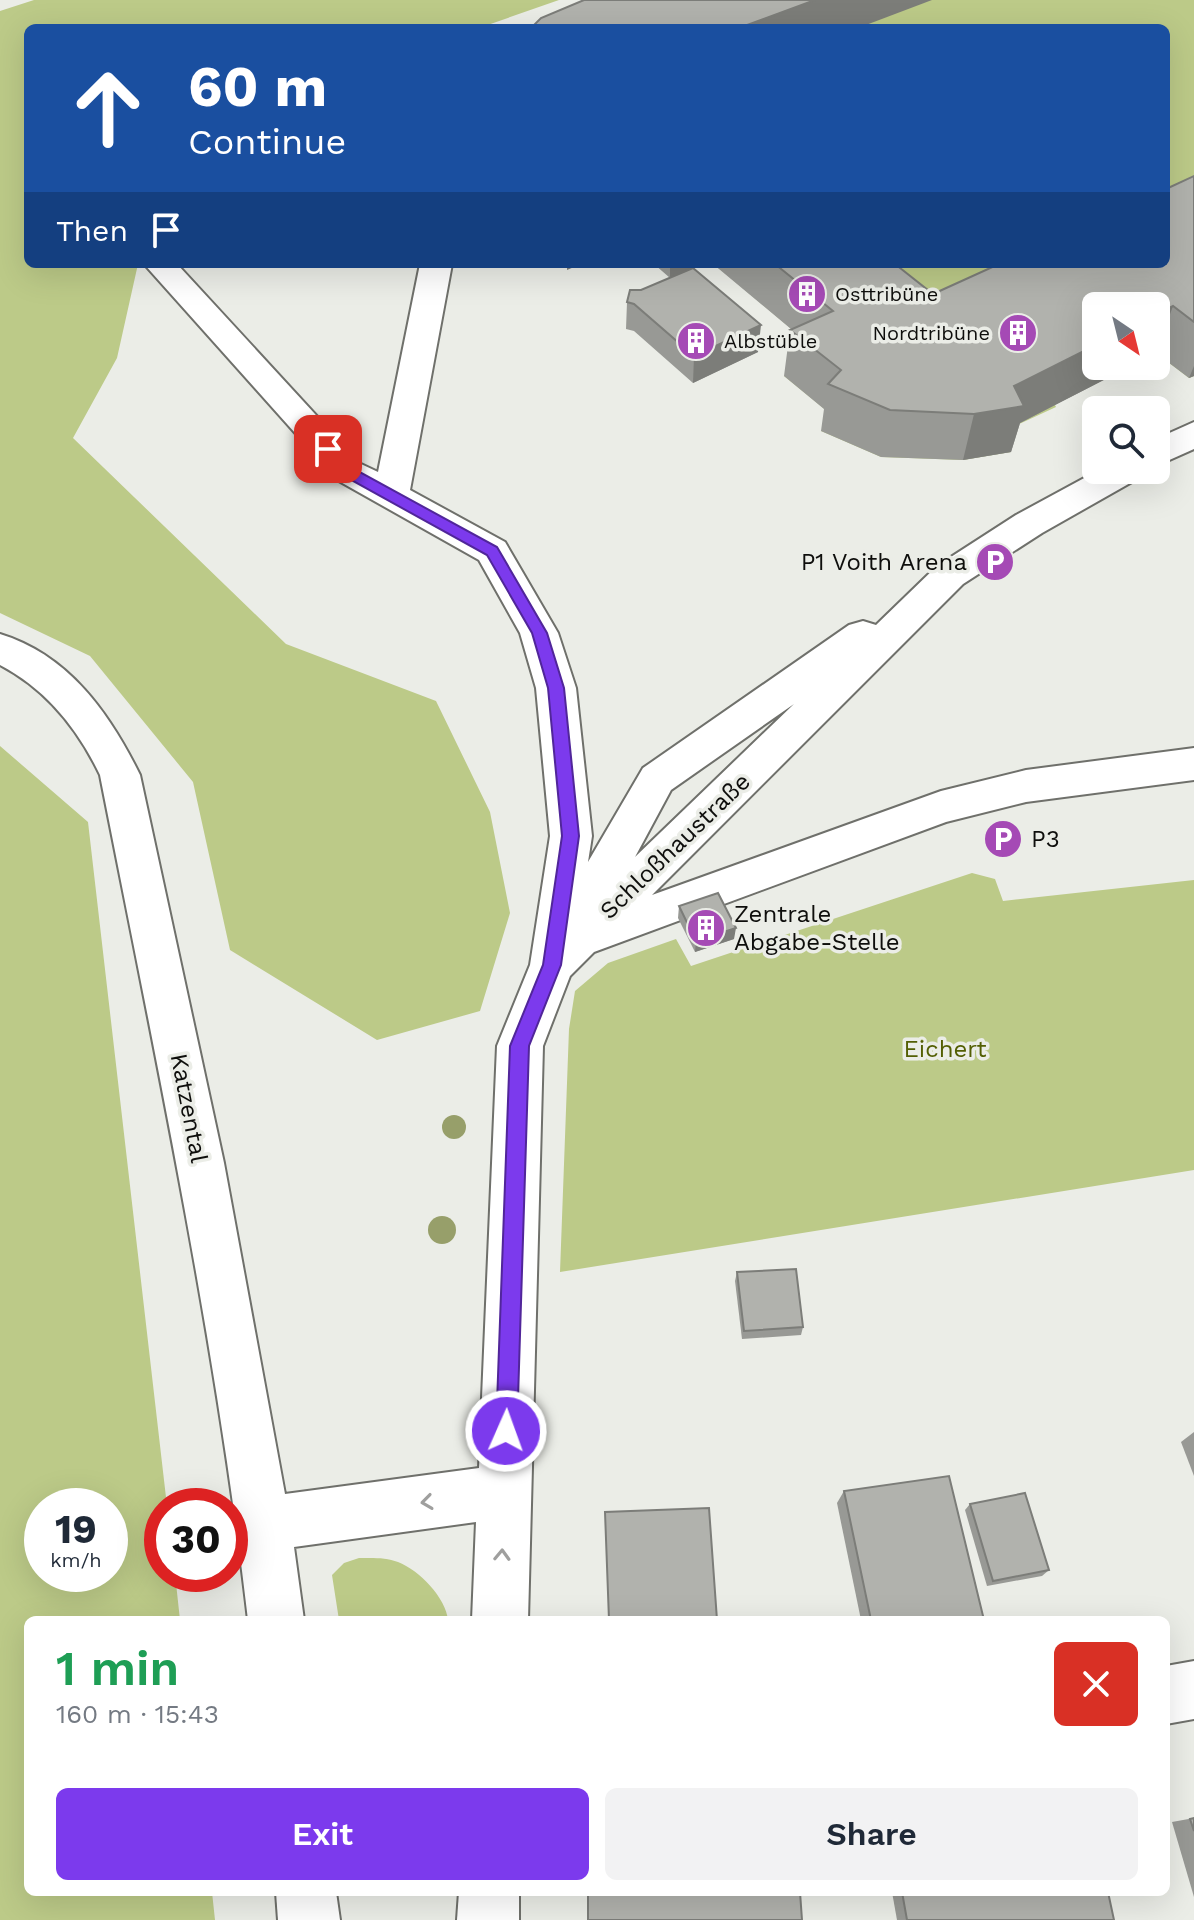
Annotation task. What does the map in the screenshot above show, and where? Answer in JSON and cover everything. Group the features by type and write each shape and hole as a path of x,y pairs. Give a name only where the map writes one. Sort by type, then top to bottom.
{"street":[{"path":"164,268 349,472 492,551 539,633 556,688 571,836 565,953"},
{"path":"391,495 435,268"},
{"path":"1170,447 1194,434"},
{"name":"Schloßhaustraße","path":"500,1616 520,1046 565,953 946,580 1029,524 1102,484"},
{"path":"565,953 591,895 688,805 789,686 946,580"},
{"name":"Katzental","path":"0,648 46,673 69,694 90,718 120,775 200,1163 264,1524 276,1616"},
{"path":"565,953 941,807 1026,786 1194,764"},
{"path":"264,1524 504,1491"},
{"path":"1170,1694 1194,1690"},
{"path":"306,1896 309,1920"},
{"path":"488,1920 489,1896"}],"green space":[{"path":"34,0 559,0 490,24 24,24 24,268 137,268 117,358 73,438 286,644 436,701 490,812 510,913 480,1011 377,1040 230,950 193,782 90,656 0,613 0,11"},
{"path":"715,0 1194,0 1194,376 1189,378 1170,364 1170,292 1082,292 1082,378 1054,403 1056,407 1002,432 1011,452 963,460 881,457 821,431 833,416 784,376 826,358 719,268 1170,268 1170,24 647,24"},
{"path":"0,746 88,822 165,1488 144,1488 144,1592 177,1592 180,1616 24,1616 24,1896 212,1896 215,1920 0,1920"},
{"name":"Eichert","path":"972,873 995,879 1003,901 1194,880 1194,1170 560,1272 569,1029 575,991 608,963 676,939 691,966"},
{"path":"359,1558 378,1558 406,1566 437,1594 447,1616 338,1616 332,1575 344,1563"}],"building":[{"path":"584,0 815,0 750,24 535,24 541,18"},
{"path":"1194,176 1194,322 1173,306 1170,308 1170,292 1082,292 1082,352 1014,386 1024,406 974,414 890,410 828,384 841,370 790,330 833,311 780,268 900,268 933,294 990,268 1170,268 1170,187"},
{"path":"693,268 761,325 694,356 634,304 627,302 630,290 641,290"},
{"path":"718,893 736,928 696,941 679,906"},
{"path":"796,1269 803,1327 744,1331 737,1272"},
{"path":"949,1476 983,1616 870,1616 844,1491"},
{"path":"1025,1493 1049,1570 993,1581 970,1504"},
{"path":"709,1508 717,1616 609,1616 605,1512"},
{"path":"588,1896 800,1896 802,1920 588,1920"},
{"path":"903,1896 1109,1896 1114,1920 907,1920"}],"place":[{"name":"Osttribüne","path":"807,294"},
{"name":"Nordtribüne","path":"1018,333"},
{"name":"Albstüble","path":"696,341"},
{"name":"P1 Voith Arena","path":"995,562"},
{"name":"P3","path":"1003,839"},
{"name":"Zentrale Abgabe-Stelle","path":"706,928"}],"route":[{"path":"328,449 349,472 492,551 539,633 556,688 571,836 552,965 527,1020 520,1046 506,1431"}]}
